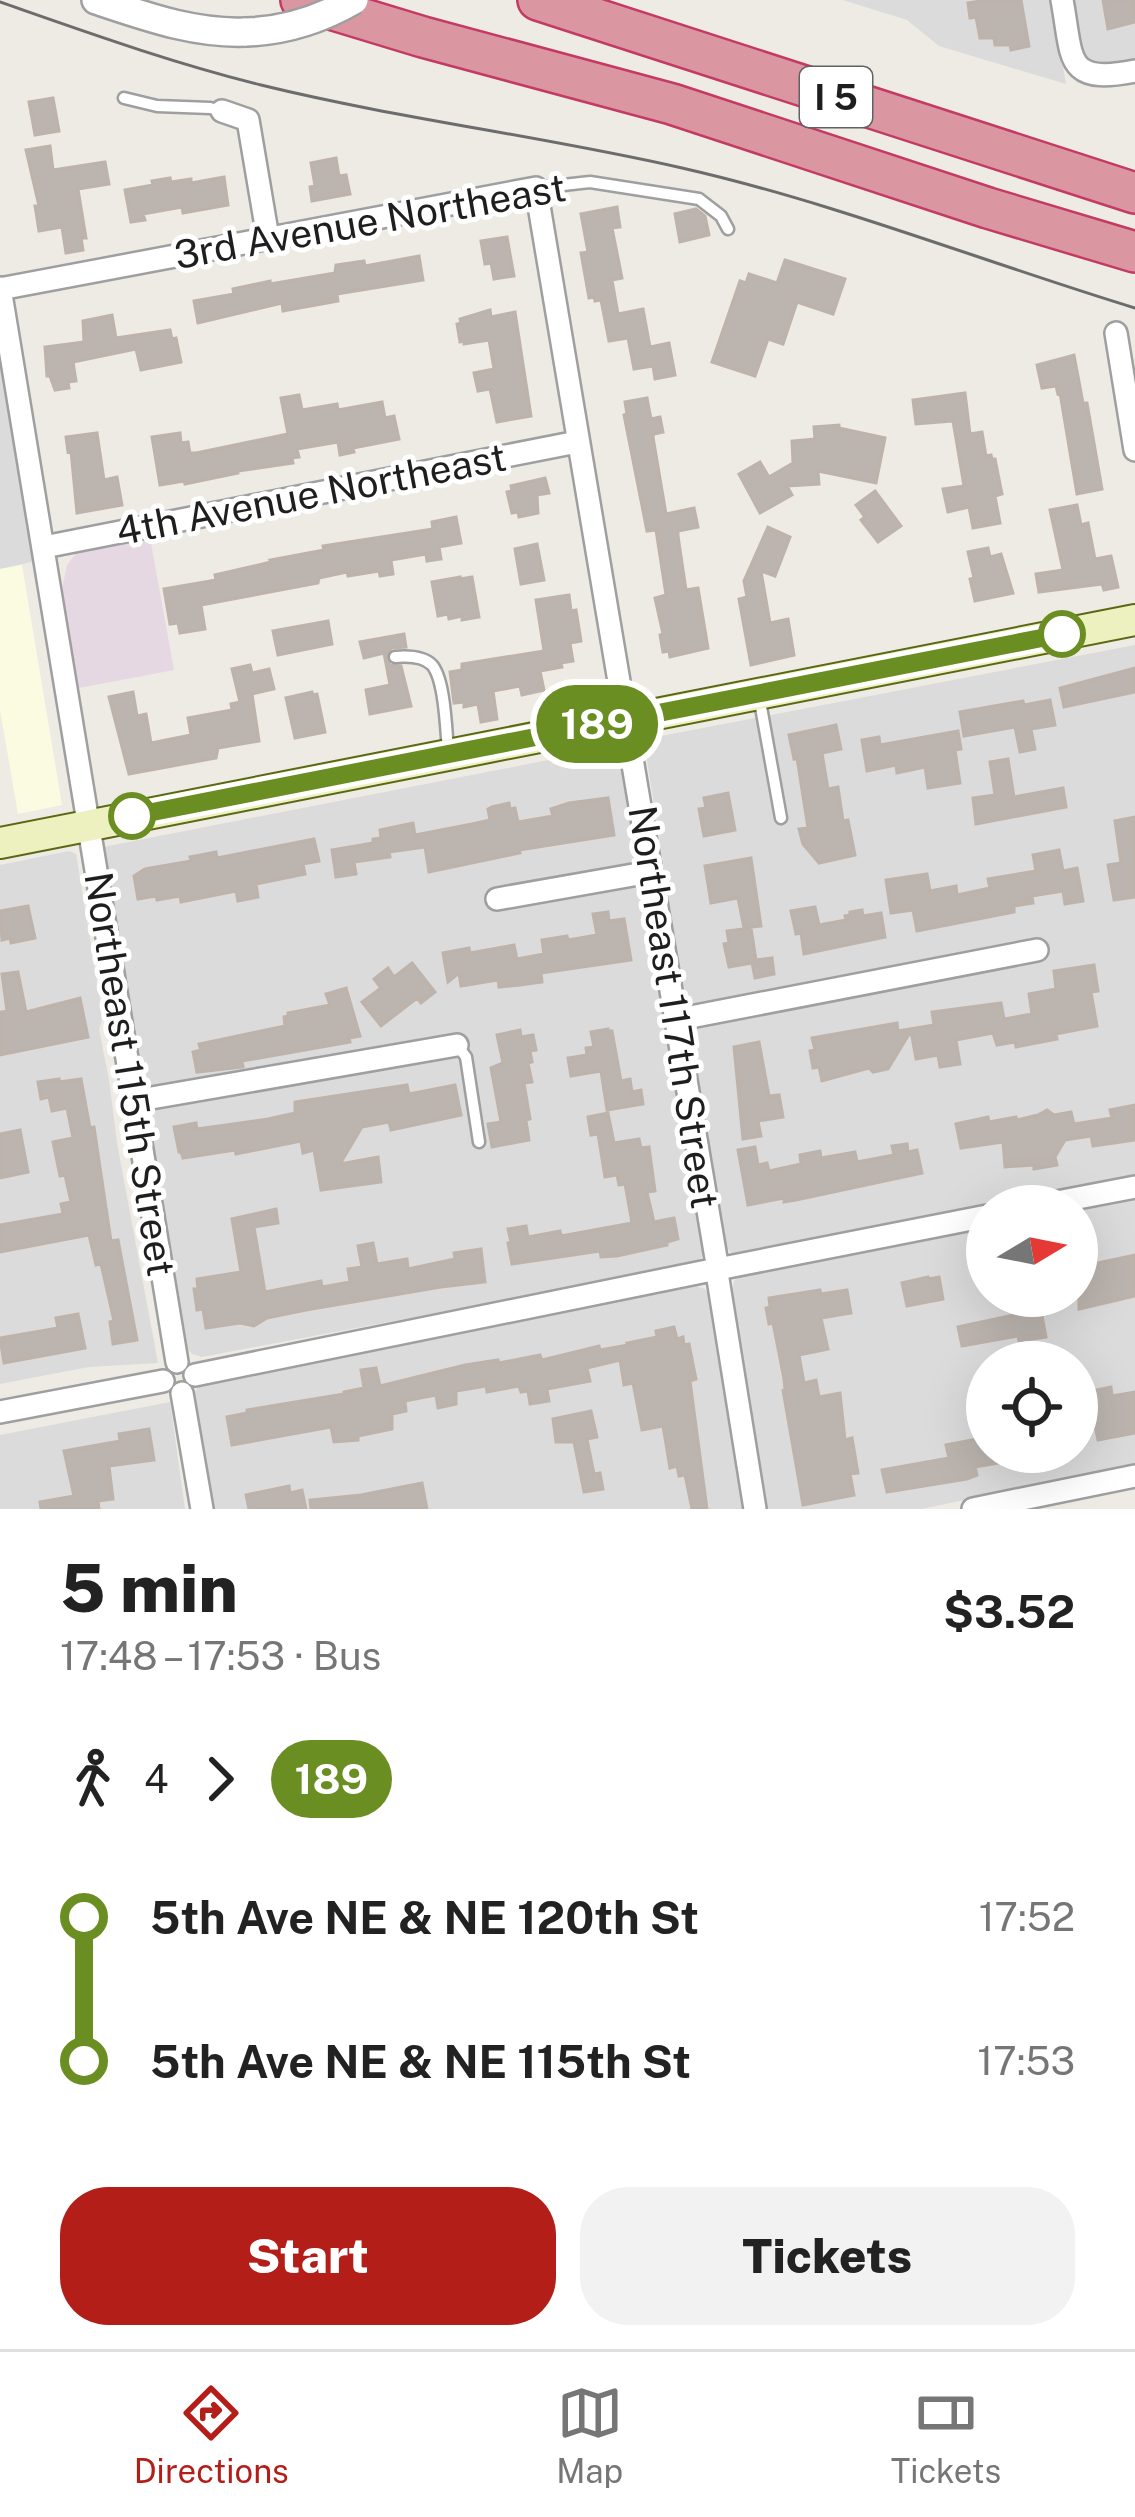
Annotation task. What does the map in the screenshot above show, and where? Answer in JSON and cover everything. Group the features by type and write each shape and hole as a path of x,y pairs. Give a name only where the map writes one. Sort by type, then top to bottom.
{"highway":[{"path":"301,0 672,104"},
{"name":"I 5","path":"370,0 672,104 1135,252"},
{"name":"I 5","path":"538,0 1135,193"}],"main road":[{"path":"0,843 1135,620"}],"street":[{"path":"96,0 178,26 214,32 291,26 354,0"},
{"path":"1062,0 1072,58 1084,72 1102,77 1135,70"},
{"path":"222,111 248,121 268,238"},
{"name":"3rd Avenue Northeast","path":"0,289 536,188"},
{"name":"Northeast 117th Street","path":"536,188 755,1509"},
{"name":"Northeast 115th Street","path":"0,289 202,1509"},
{"path":"1116,333 1135,450"},
{"name":"4th Avenue Northeast","path":"44,547 577,442"},
{"path":"496,899 650,872"},
{"path":"675,1020 1037,950"},
{"path":"134,1101 457,1045"},
{"path":"1098,1193 1135,1186"},
{"path":"0,1412 966,1220"},
{"path":"973,1509 1135,1477"}],"lane":[{"path":"124,98 222,111"},
{"name":"3rd Avenue Northeast","path":"536,188 590,182 699,199 721,216 728,229"},
{"path":"395,658 421,659 432,665 449,753"},
{"path":"758,693 781,818"},
{"path":"457,1045 466,1057 479,1142"}],"shaded area":[{"path":"843,0 1052,0 1066,84 939,46 907,20"},
{"path":"1072,0 1135,0 1135,62 1104,68 1089,63 1078,38"},
{"path":"0,353 36,561 0,569"},
{"path":"149,532 174,670 79,688 62,589 67,565 92,544"},
{"path":"22,565 62,805 18,814 0,710 0,569"},
{"path":"1135,645 1135,1178 1098,1185 966,1185 966,1211 732,1254 724,1244 644,742"},
{"path":"620,746 705,1253 686,1266 202,1357 192,1354 181,1334 103,847"},
{"path":"69,851 76,854 103,1017 99,1029 117,1143 158,1363 89,1367 0,1384 0,865"},
{"path":"1135,1197 1135,1464 1098,1472 1098,1341 966,1341 966,1473 1092,1473 922,1509 767,1509 732,1293 734,1281 744,1273 966,1230 966,1317 1098,1317 1098,1204"},
{"path":"689,1284 705,1289 712,1299 748,1509 209,1509 191,1408 202,1381"},
{"path":"170,1402 185,1509 0,1509 0,1435"}],"building":[{"path":"1021,0 1029,46 1011,50 1010,45 995,45 994,38 980,38 968,3"},
{"path":"1103,0 1135,0 1135,22 1108,29"},
{"path":"53,98 59,131 35,135 29,102"},
{"path":"50,146 53,170 105,162 109,184 78,189 86,238 81,238 83,250 66,253 62,227 39,231 35,206 39,206 26,150"},
{"path":"336,158 339,176 346,175 350,194 312,201 311,163"},
{"path":"224,177 228,205 183,213 182,207 143,214 145,220 131,222 125,190 170,178 171,182 191,179 191,183"},
{"path":"617,207 620,227 612,228 622,278 612,280 618,314 643,309 650,347 669,343 675,375 655,379 653,366 634,369 628,338 609,341 601,300 589,298 581,253 588,252 581,214"},
{"path":"696,209 705,216 709,235 680,242 675,214"},
{"path":"507,237 514,276 494,279 491,263 485,264 481,241"},
{"path":"419,256 423,280 337,294 338,301 283,311 282,303 198,323 194,301 234,294 233,289 335,273 336,265 364,261 365,266"},
{"path":"785,260 845,279 833,314 797,302 783,344 768,339 755,376 712,362 740,281 746,283 749,274 777,283"},
{"path":"490,310 491,317 515,312 531,416 497,422 490,389 478,391 474,373 494,369 489,340 460,342 457,324"},
{"path":"112,315 116,338 170,330 181,362 141,370 136,349 73,362 76,381 68,382 69,388 55,390 47,376 45,347 84,342 83,321"},
{"path":"1074,355 1102,489 1077,494 1060,393 1056,386 1042,388 1037,365"},
{"path":"965,393 970,434 982,432 986,456 995,459 1002,494 995,496 1000,523 973,528 969,507 948,512 943,489 964,486 953,421 916,424 913,400"},
{"path":"299,395 302,410 382,402 385,418 394,416 399,439 340,455 338,442 297,449 299,457 292,458 293,463 160,485 152,437 180,433 181,443 188,442 190,453 196,453 288,434 281,398"},
{"path":"647,398 651,419 660,417 663,432 653,437 666,514 694,508 698,527 678,531 678,536 686,590 698,588 708,648 670,657 669,651 663,652 655,598 666,595 656,530 647,531 624,415 625,402"},
{"path":"839,425 885,438 876,483 818,471 819,484 787,486 792,495 760,513 739,474 760,462 769,477 793,463 792,441 815,439 814,427"},
{"path":"97,433 104,480 117,477 122,505 77,513 66,437"},
{"path":"545,478 549,493 537,495 538,513 519,517 518,512 512,513 507,492 512,491 511,486"},
{"path":"875,491 901,526 878,542 856,505"},
{"path":"1077,505 1081,525 1088,523 1095,559 1111,556 1118,587 1104,590 1102,584 1039,592 1036,574 1063,570 1050,510"},
{"path":"456,517 461,543 439,547 441,559 427,561 426,554 391,560 393,574 380,576 379,571 348,576 347,572 319,578 318,583 201,605 205,629 180,633 178,623 170,624 164,589 216,580 215,575 324,550 323,546 433,529 432,522"},
{"path":"768,527 790,537 775,576 761,571 770,623 788,619 794,655 751,665 739,599 747,597 744,581"},
{"path":"537,544 544,580 521,584 515,549"},
{"path":"988,548 990,557 1001,554 1013,593 975,601 968,552"},
{"path":"472,577 479,617 438,616 432,582"},
{"path":"569,595 581,641 570,643 573,661 540,671 544,690 522,695 520,686 493,691 497,719 481,722 478,704 454,703 450,672 462,670 462,664 544,651 536,600"},
{"path":"328,621 332,644 278,655 273,631"},
{"path":"404,634 406,647 391,648 386,659 390,665 401,666 411,706 370,714 366,690 390,685 384,653 364,658 360,642"},
{"path":"250,665 252,673 269,669 274,689 252,694 259,741 218,748 216,758 129,774 109,697 133,692 137,716 146,714 151,743 191,735 188,718 232,710 231,704 240,702 232,669"},
{"path":"1135,668 1135,692 1064,707 1060,688"},
{"path":"317,694 325,732 295,738 286,698"},
{"path":"1050,700 1055,725 1031,729 1035,749 1020,752 1015,727 964,736 960,712"},
{"path":"836,725 841,749 822,753 828,789 838,787 855,855 819,863 803,844 799,829 808,828 789,735"},
{"path":"958,731 961,749 955,750 960,783 928,788 925,767 897,773 896,765 867,771 862,740 879,737 880,745"},
{"path":"1008,759 1014,797 1063,788 1066,807 976,824 973,798 995,795 990,762"},
{"path":"728,793 735,830 704,836 699,809 706,808 704,798"},
{"path":"608,798 614,835 519,850 429,872 425,847 389,852 390,857 354,862 356,874 336,877 332,850 373,843 381,838 380,830 413,823 415,835 472,824 490,820 488,809 509,803 518,822 553,816 551,809 569,803"},
{"path":"1135,817 1135,897 1114,900 1108,865 1121,863 1115,821"},
{"path":"314,839 319,861 303,864 305,874 256,884 258,897 238,901 236,891 181,902 180,896 138,899 134,876 145,869 216,852 217,858"},
{"path":"1059,850 1063,871 1077,868 1083,901 1065,904 1063,891 1032,896 1033,903 1014,906 1014,912 917,931 913,910 891,913 886,880 927,874 930,891 956,886 957,895 990,888 988,879 1036,871 1033,855"},
{"path":"751,858 761,926 744,928 738,898 711,903 705,866"},
{"path":"28,906 35,938 2,940 0,911"},
{"path":"815,907 819,925 846,920 850,912 881,913 885,937 804,954 791,911"},
{"path":"608,912 609,921 624,919 631,960 541,973 542,982 520,985 499,987 498,980 461,986 459,973 448,982 443,953 514,945 517,959 544,954 542,940 597,935 593,914"},
{"path":"751,928 756,960 772,958 774,974 755,978 752,963 729,967 724,944 729,943 727,931"},
{"path":"412,963 435,992 421,1003 417,998 381,1026 362,1002 381,988 374,979 388,968 394,977"},
{"path":"1094,965 1098,991 1091,992 1097,1026 1016,1047 1015,1042 997,1045 993,1033 956,1040 960,1064 940,1067 938,1055 916,1059 911,1031 888,1069 873,1072 869,1068 822,1081 819,1067 813,1068 812,1038 897,1023 898,1031 934,1025 932,1012 1001,1003 1004,1019 1032,1014 1029,994 1056,989 1054,971"},
{"path":"18,972 26,1012 80,998 88,1037 0,1055 0,1017 7,1011 2,974"},
{"path":"346,988 360,1036 349,1038 350,1042 242,1061 243,1067 197,1072 193,1052 201,1050 199,1044 285,1026 288,1013 330,1005 326,994"},
{"path":"608,1029 621,1081 630,1079 632,1092 641,1090 643,1104 607,1110 601,1071 571,1076 568,1058 587,1055 586,1048 594,1047 591,1032"},
{"path":"520,1030 521,1037 533,1035 536,1050 530,1051 532,1062 528,1063 532,1082 524,1083 529,1140 492,1147 488,1124 501,1122 491,1068 503,1063 497,1035"},
{"path":"759,1042 769,1096 779,1095 783,1117 758,1121 761,1136 743,1139 734,1047"},
{"path":"81,1079 90,1128 94,1127 111,1241 118,1240 137,1340 113,1344 110,1322 114,1321 89,1235 0,1252 0,1225 63,1214 61,1204 71,1202 53,1142 73,1138 67,1108 52,1111 49,1097 41,1099 38,1082"},
{"path":"407,1085 409,1094 455,1085 461,1115 391,1130 389,1122 362,1127 340,1164 378,1157 381,1182 321,1190 314,1150 303,1153 301,1141 236,1154 235,1150 183,1158 179,1152 174,1127 196,1123 197,1129 268,1119 295,1113 295,1102"},
{"path":"1135,1105 1135,1140 1093,1146 1091,1136 1065,1140 1055,1157 1057,1165 1034,1169 1034,1165 1005,1167 1003,1142 961,1148 956,1124 988,1117 989,1122 1017,1120 1047,1110 1054,1115 1071,1112 1074,1124 1112,1118 1110,1110"},
{"path":"608,1113 614,1143 639,1139 641,1148 649,1147 655,1191 647,1192 654,1222 674,1218 678,1239 617,1256 601,1257 600,1251 512,1264 508,1229 526,1226 528,1237 560,1231 561,1236 632,1223 625,1184 619,1185 617,1175 605,1177 598,1134 591,1135 588,1117"},
{"path":"20,1130 28,1172 0,1178 0,1134"},
{"path":"907,1144 908,1152 917,1150 922,1173 796,1200 748,1205 738,1150 755,1147 758,1165 767,1163 769,1171 801,1164 800,1155 820,1151 821,1158 855,1152 857,1162 894,1155 892,1146"},
{"path":"276,1209 278,1223 254,1227 265,1292 321,1281 322,1287 350,1282 348,1269 362,1267 358,1246 373,1243 377,1264 407,1259 408,1269 481,1249 485,1282 306,1310 267,1318 254,1326 206,1328 203,1309 197,1310 197,1279 241,1272 232,1219"},
{"path":"1135,1255 1135,1296 1098,1305 1098,1263"},
{"path":"939,1277 943,1299 907,1306 902,1283"},
{"path":"820,1290 821,1294 847,1290 851,1313 821,1318 828,1349 799,1355 804,1383 816,1380 819,1397 840,1393 845,1440 852,1438 858,1473 850,1474 854,1495 803,1505 784,1379 766,1308 769,1298"},
{"path":"78,1314 85,1348 4,1363 0,1338 58,1328 56,1318"},
{"path":"1005,1317 1042,1317 1046,1337 966,1341 962,1346 958,1327"},
{"path":"674,1327 677,1339 683,1337 684,1345 689,1344 696,1379 690,1381 707,1509 692,1509 685,1475 679,1476 677,1466 670,1468 663,1426 642,1430 633,1383 624,1385 620,1360 587,1368 590,1381 547,1389 549,1401 530,1404 528,1391 521,1392 519,1386 487,1392 486,1386 456,1391 456,1404 438,1408 436,1395 405,1401 406,1411 392,1414 392,1429 358,1436 358,1440 334,1442 331,1427 232,1445 227,1417 364,1388 361,1370 376,1368 380,1386 465,1365 540,1355 542,1360 599,1346 600,1350 628,1345"},
{"path":"1111,1387 1112,1396 1135,1392 1135,1433 1098,1440 1098,1390"},
{"path":"591,1411 597,1437 587,1439 594,1474 600,1473 603,1489 584,1492 574,1442 556,1442 553,1419"},
{"path":"149,1429 154,1460 109,1466 113,1499 98,1501 99,1509 41,1509 40,1502 74,1496 64,1451 120,1441 119,1434"},
{"path":"966,1441 966,1473 977,1475 887,1492 882,1470 949,1458 946,1445"},
{"path":"422,1483 427,1509 311,1509 310,1500"},
{"path":"289,1486 290,1493 302,1490 306,1509 249,1509 246,1495"}],"tram line":[{"path":"0,2 261,85 739,182 1135,308"}],"bus line":[{"name":"189","path":"132,816 1062,634"}]}
